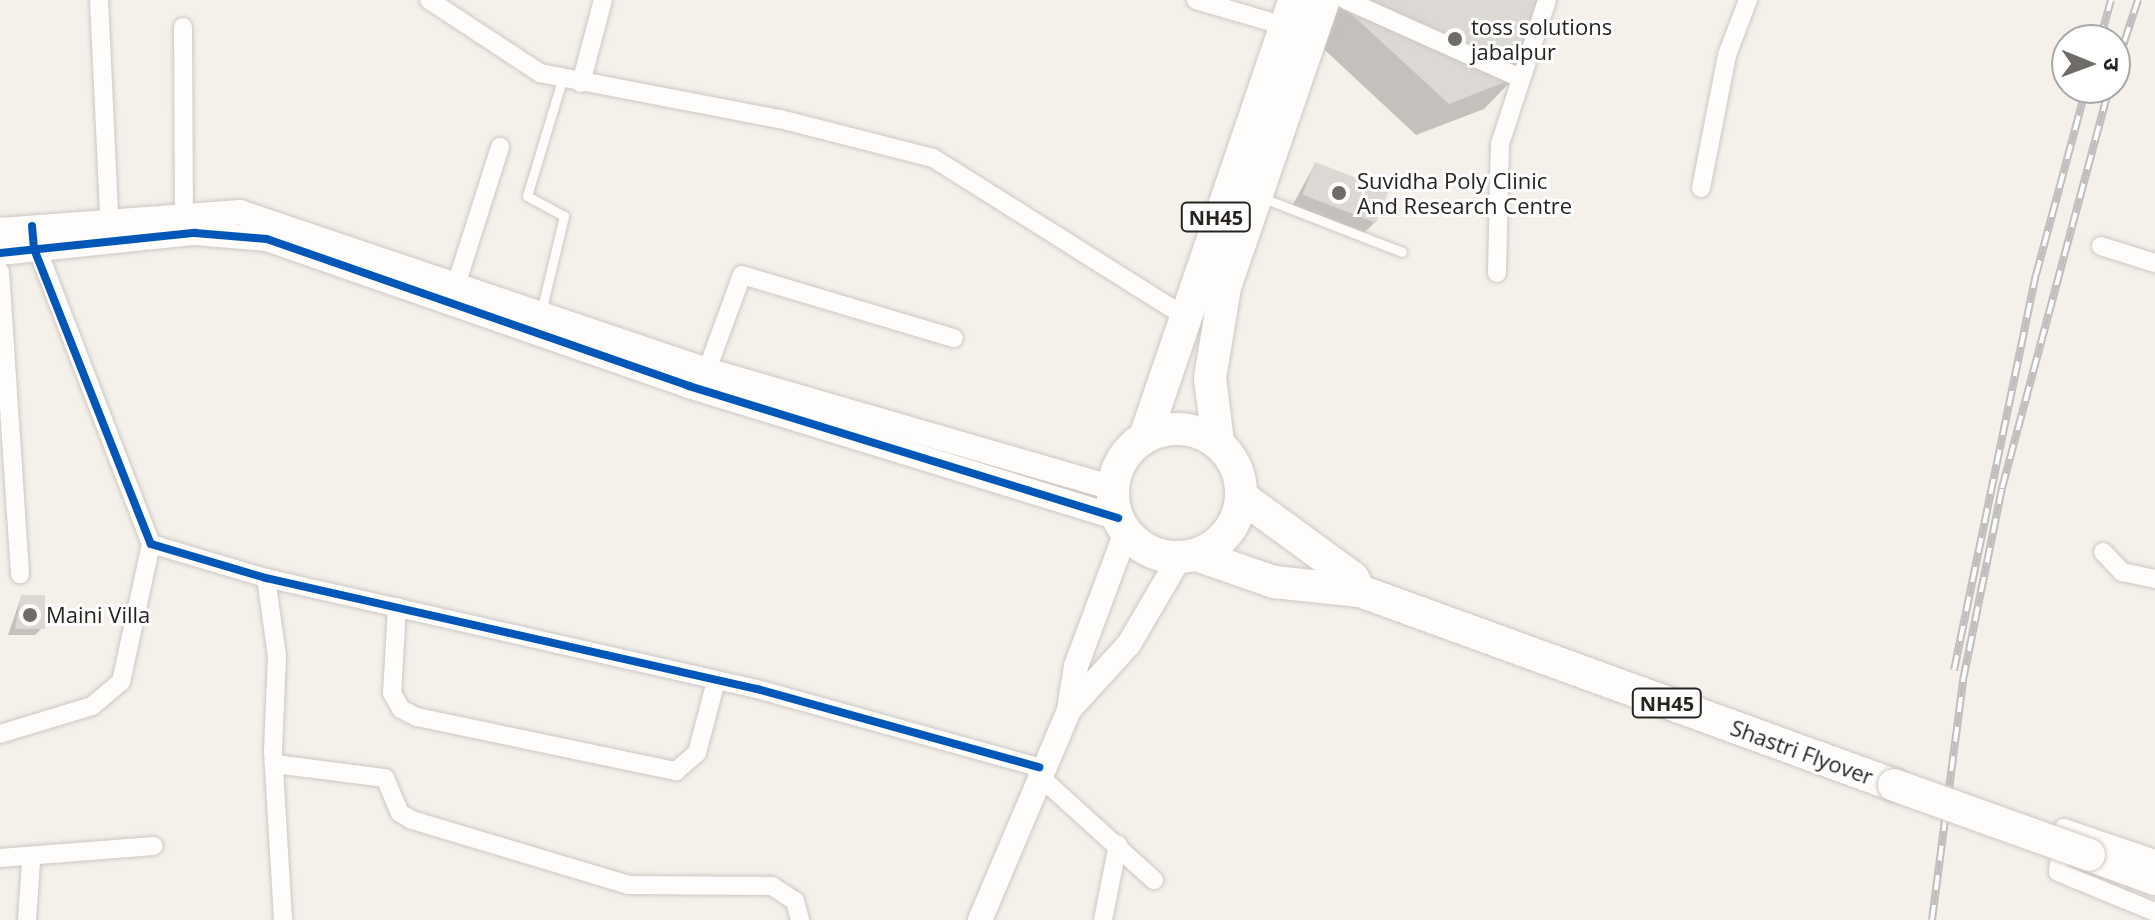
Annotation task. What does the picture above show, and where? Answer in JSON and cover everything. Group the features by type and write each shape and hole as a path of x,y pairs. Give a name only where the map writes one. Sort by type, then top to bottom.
{"highway":[{"name":"NH45","path":"1324,0 1254,195 1214,331 1210,378 1218,442 1237,467 1242,497 1353,578 1360,591"},
{"name":"NH45","path":"1290,13 1182,315 1145,437 1122,458 1119,513 1150,552 1188,556 1274,582 1360,591"},
{"path":"1145,437 1190,429 1218,442"},
{"path":"1188,556 1223,539 1242,497"},
{"name":"Shastri Flyover","path":"1360,591 2155,879"}],"street":[{"path":"99,0 109,230"},
{"path":"429,0 518,62 562,80 780,119 933,158 1182,315"},
{"path":"581,83 603,0"},
{"path":"1196,0 1290,13"},
{"path":"1346,0 1518,77"},
{"path":"1497,273 1500,144 1518,77 1547,0"},
{"path":"1701,188 1727,55 1748,0"},
{"path":"183,27 184,211"},
{"path":"456,285 500,147"},
{"path":"109,230 184,211 240,212 1119,513"},
{"path":"0,230 33,238"},
{"path":"0,253 33,238 109,230 267,239 689,386 1119,513"},
{"path":"0,734 109,697 130,654 151,544 33,238"},
{"path":"2101,246 2155,263"},
{"path":"0,272 20,574"},
{"path":"707,370 742,275 954,338"},
{"path":"1069,710 1076,666 1119,513"},
{"path":"151,544 266,578 716,681 1038,770 1154,880"},
{"path":"2103,552 2122,572 2155,579"},
{"path":"980,920 1038,770 1069,710 1129,644 1188,556"},
{"path":"266,578 277,656 275,764 283,920"},
{"path":"397,607 392,693 401,709 417,717 676,771 697,753 716,681"},
{"path":"275,764 385,778 400,813 412,820 628,885 772,886 795,901 800,920"},
{"path":"2155,859 2064,828 2058,872 2155,912"},
{"path":"1103,920 1118,844"},
{"path":"0,858 31,861 154,846"},
{"path":"27,920 31,861"}],"lane":[{"path":"541,314 564,216 527,196 562,80"},
{"path":"1254,195 1402,252"}],"building":[{"name":"toss solutions jabalpur","path":"1336,0 1547,0 1518,77 1449,104"},
{"path":"1315,162 1389,190 1376,223 1302,195"},
{"name":"Maini Villa","path":"21,595 45,595 45,629 15,629"}],"railway":[{"path":"2104,24 2111,0"},
{"path":"2130,24 2138,0"},
{"path":"1954,670 2036,275 2082,104"},
{"path":"1932,920 1963,680 2002,488 2105,104"}],"cycle path":[{"path":"32,226 34,249 151,544 266,578 757,689 1039,767"},
{"path":"0,253 195,233 267,239 689,386 1118,518"}],"place":[{"name":"toss solutions jabalpur","path":"1455,39"},
{"name":"Suvidha Poly Clinic And Research Centre","path":"1339,193"},
{"name":"Maini Villa","path":"30,615"}]}
